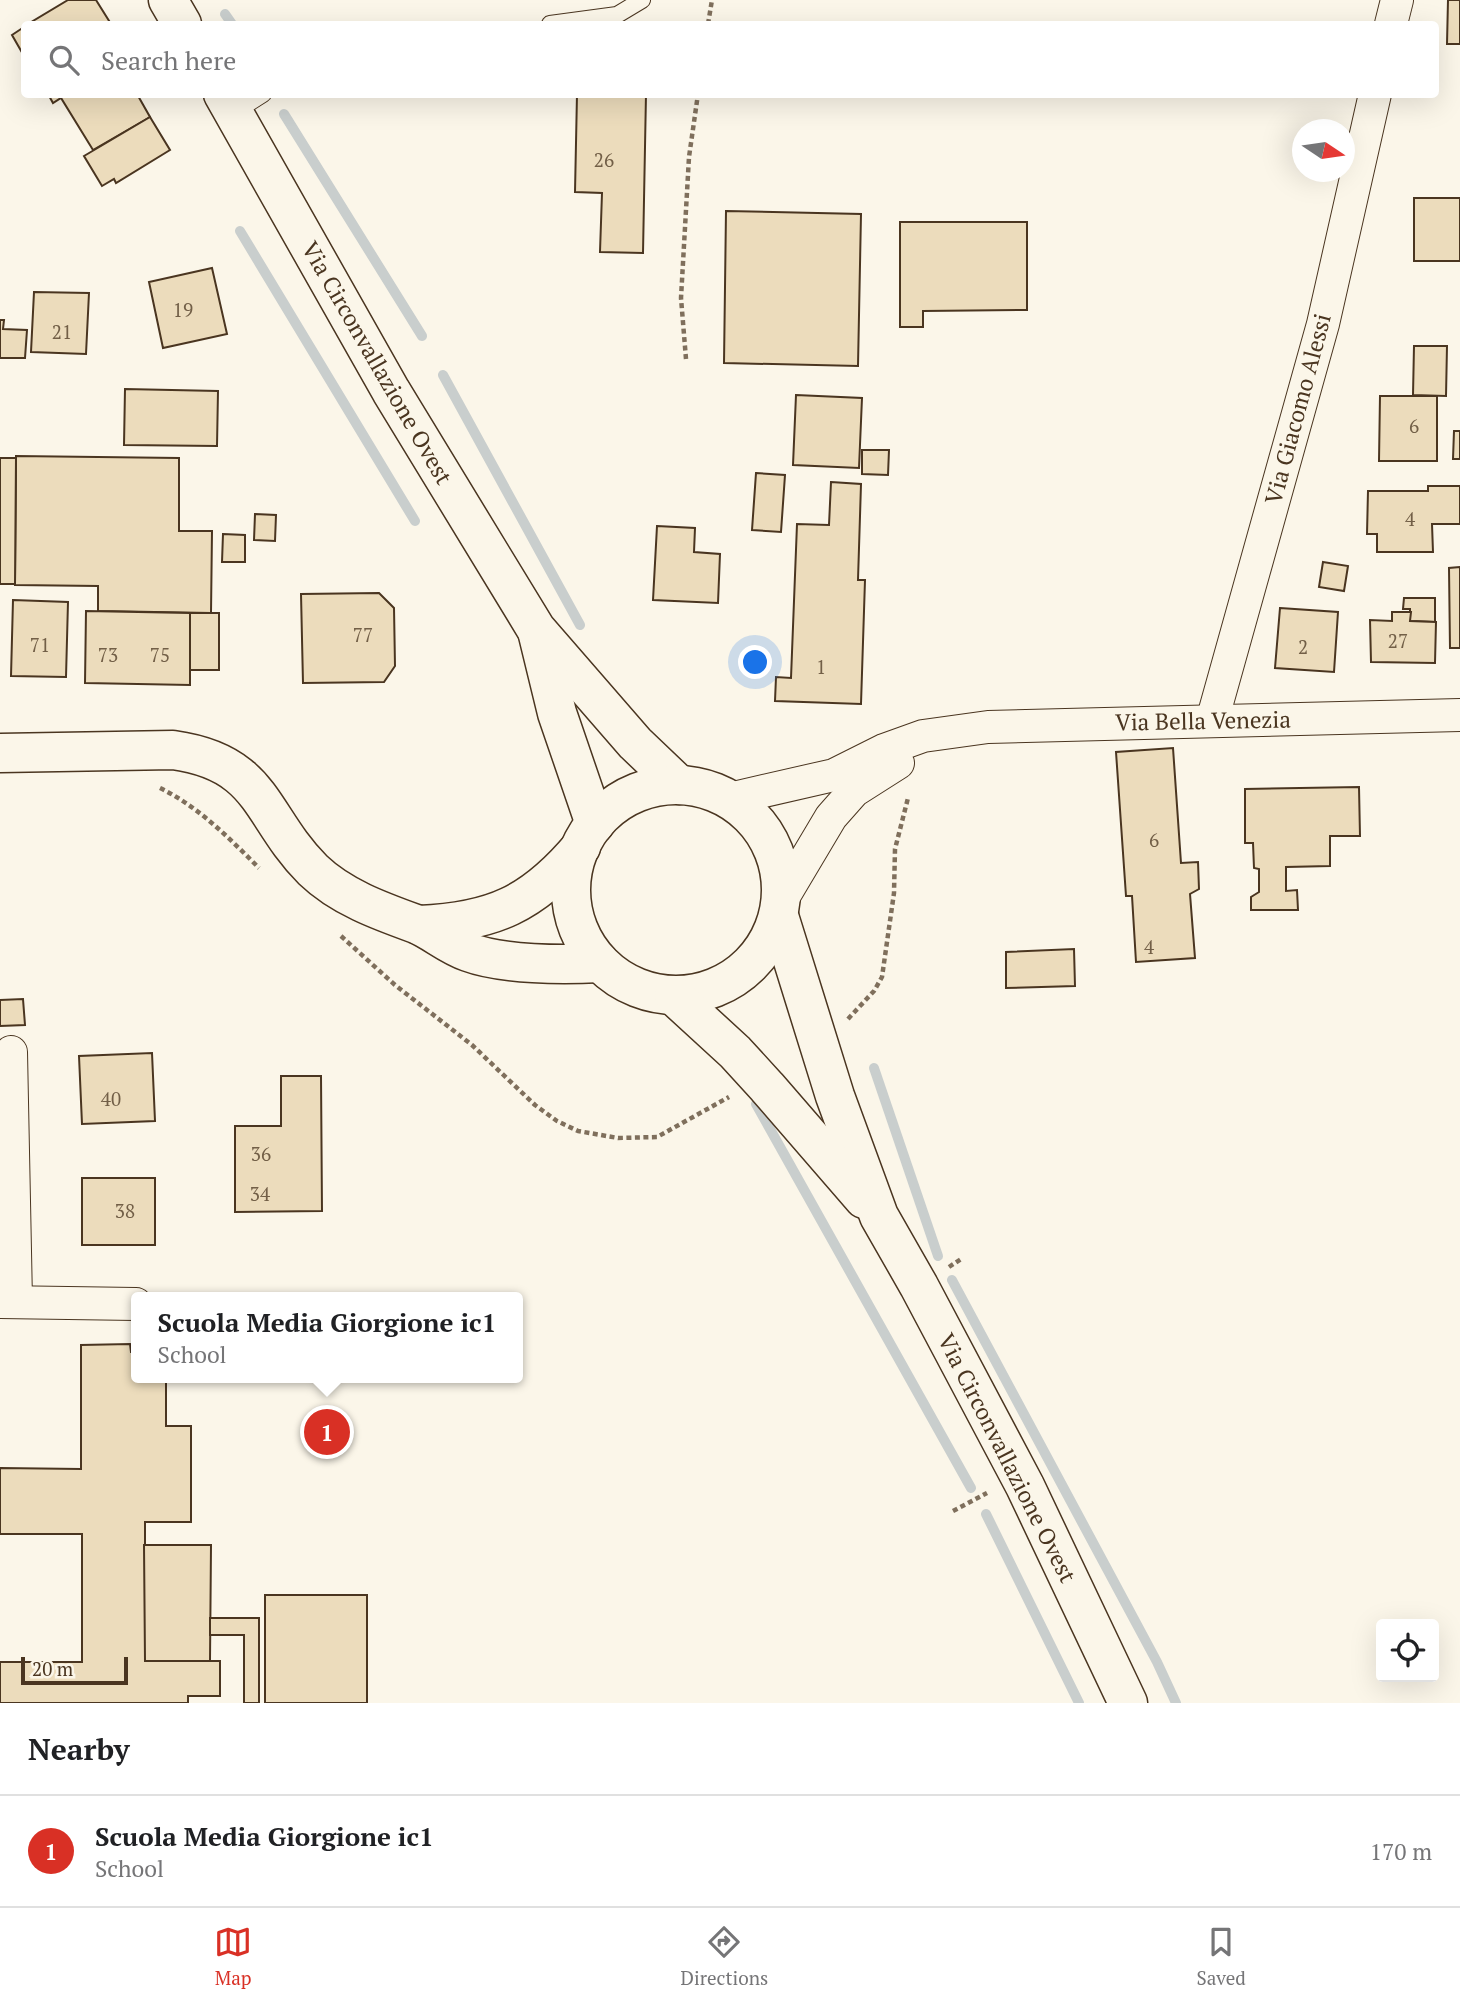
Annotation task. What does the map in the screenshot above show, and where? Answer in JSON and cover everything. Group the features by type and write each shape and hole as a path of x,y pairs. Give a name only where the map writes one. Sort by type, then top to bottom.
{"main road":[{"path":"168,0 180,21"},
{"name":"Via Circonvallazione Ovest","path":"240,101 391,391 536,629 635,743 679,785"},
{"name":"Via Circonvallazione Ovest","path":"536,629 588,836"},
{"path":"0,753 173,750 193,752 231,769 247,780 302,858 315,872 361,902 419,925 446,943 471,953 565,965 600,963"},
{"name":"Via Circonvallazione Ovest","path":"780,908 764,948 740,974 708,990 674,996 653,993 616,976 600,963 586,943 576,920 572,895 574,871 588,836 619,803 647,789 679,785 705,789 729,799 752,818 770,842 780,871 780,908 835,1096 879,1216 1025,1486 1128,1703"},
{"path":"419,925 460,923 502,911 533,895 559,873 588,836"},
{"name":"Via Circonvallazione Ovest","path":"674,996 735,1052 879,1216"}],"street":[{"path":"1392,21 1397,0"},
{"name":"Via Giacomo Alessi","path":"1212,721 1323,324 1374,98"},
{"name":"Via Bella Venezia","path":"729,799 834,775 884,750 923,736 946,732 1035,724 1460,715"},
{"name":"Via Bella Venezia","path":"780,908 831,817 854,791 946,732"},
{"path":"11,1052 8,1302 131,1304"}],"lane":[{"path":"572,21 617,15 642,0"}],"path":[{"path":"708,21 712,0"},
{"path":"686,359 681,298 689,157 697,98"},
{"path":"157,787 190,804 238,846 267,876"},
{"path":"844,1022 874,991 882,977 894,893 895,849 902,816 912,790"},
{"path":"340,936 395,985 472,1045 535,1105 556,1121 578,1130 618,1138 657,1137 732,1096"}],"building":[{"path":"68,0 96,0 109,21 33,21"},
{"path":"1448,0 1460,0 1460,44 1447,44"},
{"path":"21,29 21,51 12,35"},
{"path":"61,98 139,98 150,117 93,150"},
{"path":"577,98 646,98 643,253 600,252 602,193 575,192"},
{"path":"150,117 170,150 116,183 114,179 102,186 84,156"},
{"path":"1414,198 1460,198 1460,261 1414,261"},
{"path":"726,211 861,214 858,366 724,363"},
{"path":"900,222 1027,222 1027,310 923,311 923,327 900,327"},
{"path":"212,268 227,334 163,348 149,282"},
{"path":"34,292 89,293 86,354 31,352"},
{"path":"0,320 4,320 3,329 27,330 25,358 0,358"},
{"path":"1414,346 1447,346 1446,396 1413,395"},
{"path":"125,389 218,391 217,446 124,445"},
{"path":"796,395 862,398 859,468 793,465"},
{"path":"1380,396 1437,396 1437,461 1379,461"},
{"path":"1454,431 1460,431 1460,459 1453,459"},
{"path":"862,450 889,450 888,475 862,474"},
{"path":"16,456 179,458 179,531 212,531 211,613 98,611 98,586 15,585"},
{"path":"0,458 16,458 15,584 0,584"},
{"path":"756,473 785,475 781,532 752,530"},
{"path":"831,482 861,484 858,580 865,580 861,704 775,701 776,677 791,678 797,524 829,525"},
{"path":"1428,486 1460,486 1460,524 1432,524 1433,552 1377,552 1377,534 1367,534 1368,491 1428,491"},
{"path":"255,514 276,515 275,541 254,540"},
{"path":"657,526 695,528 694,552 720,554 718,603 653,600"},
{"path":"223,534 245,535 245,562 222,562"},
{"path":"1323,562 1348,566 1344,591 1319,587"},
{"path":"1460,567 1460,648 1450,648 1449,568"},
{"path":"379,593 394,608 395,666 384,682 303,683 301,594"},
{"path":"1404,598 1435,598 1435,622 1410,621 1410,609 1403,609"},
{"path":"13,600 68,602 66,677 11,676"},
{"path":"1280,608 1338,612 1334,672 1275,668"},
{"path":"86,611 190,613 190,685 85,683"},
{"path":"1392,612 1411,612 1410,621 1436,622 1435,663 1371,662 1370,620 1392,621"},
{"path":"190,613 219,613 219,670 190,670"},
{"path":"1173,748 1181,863 1198,862 1199,889 1190,894 1195,958 1136,962 1132,896 1126,896 1116,752"},
{"path":"1359,787 1360,836 1330,836 1330,866 1286,867 1286,891 1297,890 1298,910 1251,910 1251,897 1259,892 1259,869 1254,868 1253,843 1245,843 1245,789"},
{"path":"1074,949 1075,986 1006,988 1006,952"},
{"path":"23,999 25,1025 0,1026 0,1000"},
{"path":"152,1053 155,1121 82,1124 79,1056"},
{"path":"281,1076 321,1076 322,1211 235,1212 235,1126 281,1126"},
{"path":"82,1178 155,1178 155,1245 82,1245"},
{"path":"130,1344 131,1383 166,1383 166,1426 191,1426 191,1522 145,1522 145,1661 220,1661 220,1696 188,1696 188,1703 0,1703 0,1662 82,1662 82,1534 0,1534 0,1468 81,1469 81,1345"},
{"path":"144,1545 211,1545 210,1661 145,1661"},
{"path":"265,1595 367,1595 367,1703 265,1703"},
{"path":"210,1618 259,1618 259,1703 244,1703 244,1635 210,1635"}],"waterway":[{"path":"225,14 230,21"},
{"path":"284,114 422,336"},
{"path":"240,231 415,521"},
{"path":"443,375 580,625"},
{"path":"874,1068 938,1256"},
{"path":"756,1104 971,1488"},
{"path":"952,1280 1157,1662 1176,1703"},
{"path":"986,1514 1079,1703"}],"place":[{"name":"Scuola Media Giorgione ic1","path":"327,1432"}]}
